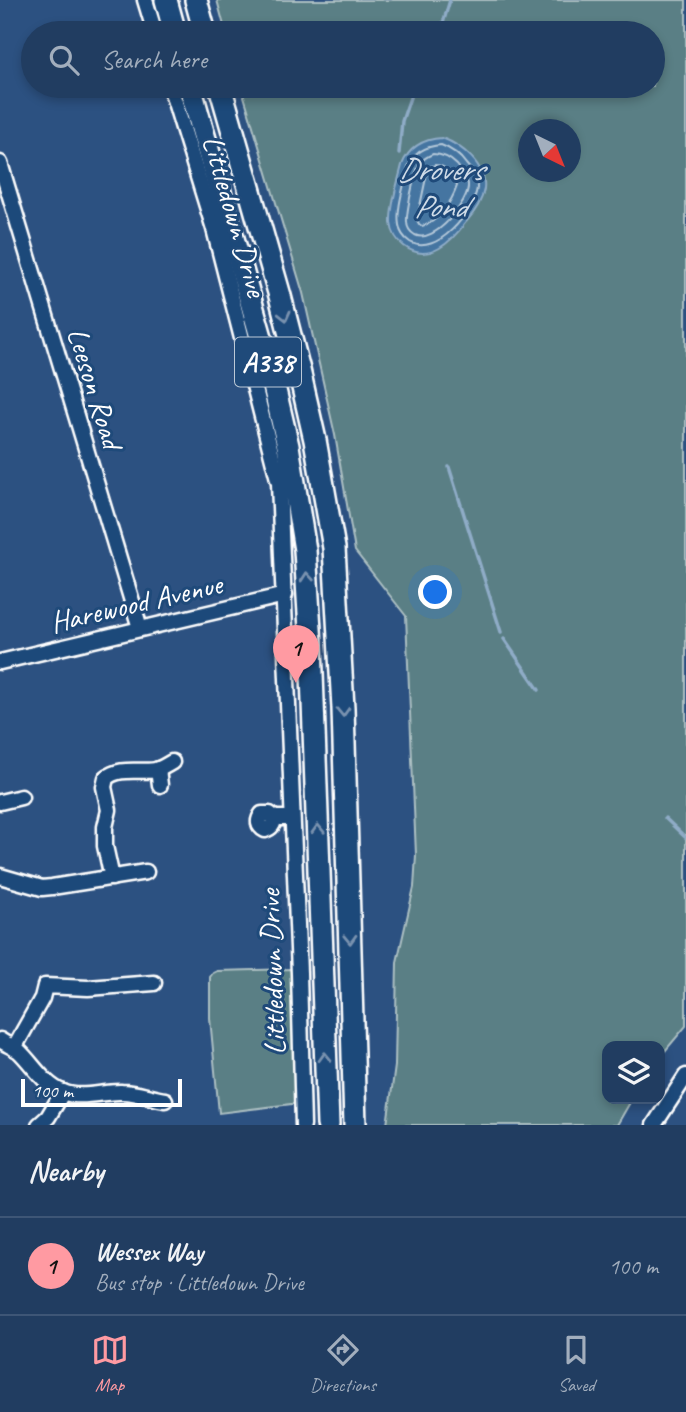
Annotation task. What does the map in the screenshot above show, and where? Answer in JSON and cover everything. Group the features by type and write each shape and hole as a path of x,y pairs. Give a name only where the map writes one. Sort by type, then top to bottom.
{"highway":[{"path":"166,0 172,21"},
{"path":"196,0 202,21"},
{"name":"A338","path":"193,98 270,369 288,446 305,550 311,645 328,1125"},
{"name":"A338","path":"223,98 299,370 315,440 334,548 343,708 355,1125"}],"street":[{"path":"145,0 151,21"},
{"name":"Littledown Drive","path":"174,98 214,229 279,483 303,1125"},
{"name":"Leeson Road","path":"0,163 140,628"},
{"name":"Harewood Avenue","path":"0,662 285,595"},
{"path":"112,878 105,846 104,827 109,810 104,787 106,778 114,773 158,769 172,762"},
{"path":"158,769 160,785"},
{"path":"0,802 21,797"},
{"path":"274,818 292,818"},
{"path":"0,876 42,888 146,872"},
{"path":"14,1048 42,998 45,981 88,988 155,983"},
{"path":"0,1040 14,1048 50,1085 63,1092 78,1095 128,1092 165,1100"},
{"path":"654,1125 684,1082"},
{"path":"39,1125 48,1117 63,1092"}],"green space":[{"path":"217,0 686,0 686,1026 665,1051 665,1041 602,1041 602,1104 629,1104 617,1125 387,1125 395,1066 397,962 414,887 416,855 406,616 355,551 335,435 303,293 245,98 665,98 665,21 223,21"},
{"path":"292,969 299,1103 219,1113 210,1018 210,977 217,971"}],"water":[{"name":"Drovers Pond","path":"442,138 464,151 477,164 484,180 484,189 472,215 447,243 431,252 422,253 404,246 394,233 391,216 396,186 402,165 413,149 423,142"}],"waterway":[{"path":"444,21 450,0"},
{"path":"399,153 402,121 410,98"},
{"path":"449,467 501,632"},
{"path":"504,639 539,690"},
{"path":"665,818 685,837"}],"place":[{"name":"Wessex Way","path":"296,683"}]}
